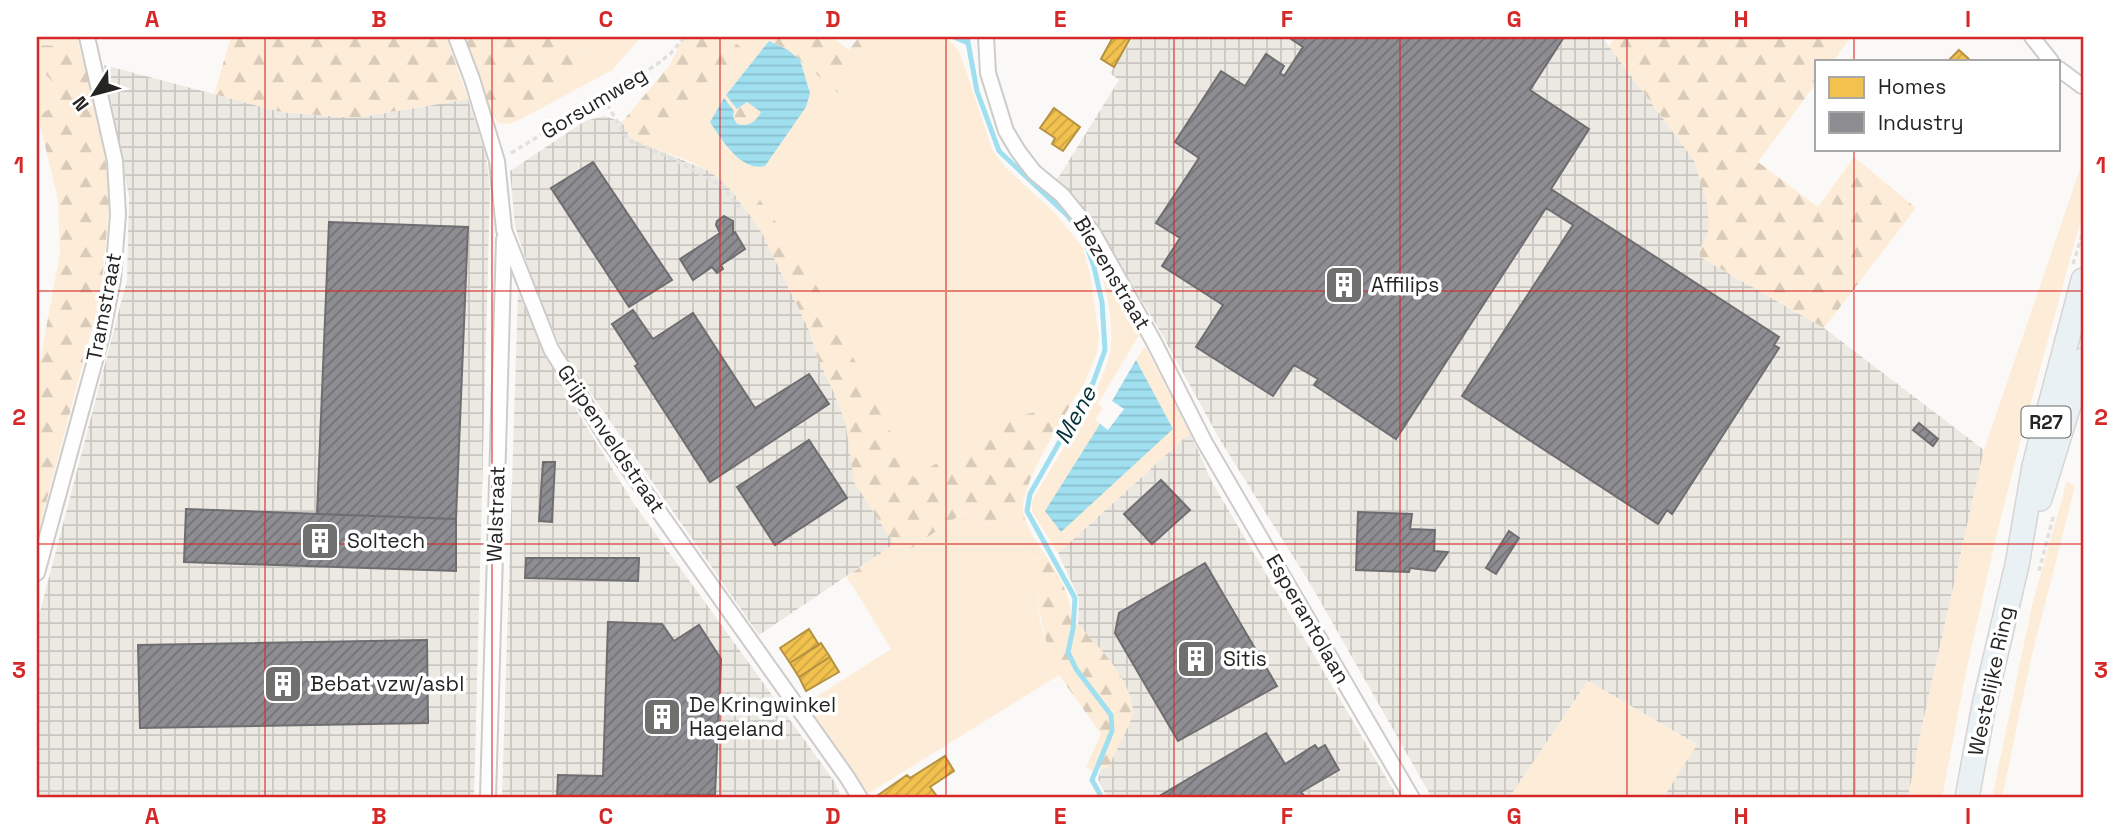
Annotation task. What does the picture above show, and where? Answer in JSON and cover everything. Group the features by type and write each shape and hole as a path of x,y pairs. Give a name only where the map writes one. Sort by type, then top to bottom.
{"main road":[{"name":"Westelijke Ring","path":"1967,798 1984,705 2017,565 2034,466 2077,277"},
{"name":"Westelijke Ring","path":"2017,565 2052,466 2083,360"}],"street":[{"name":"Tramstraat","path":"37,573 102,335 113,279 118,214 115,161 87,37"},
{"name":"Grijpenveldstraat","path":"456,37 497,161 504,230 551,349 606,437 848,777 860,798"},
{"name":"Biezenstraat","path":"986,37 988,73 1006,131 1034,172 1062,195 1093,233 1154,342 1204,441"},
{"path":"2032,37 2050,60"},
{"path":"2060,70 2082,86"},
{"name":"Walstraat","path":"488,798 504,230"},
{"name":"Esperantolaan","path":"1204,441 1412,798"}],"path":[{"name":"Gorsumweg","path":"497,161 656,65 685,37"},
{"path":"603,97 627,139 676,160 722,186 739,207"},
{"path":"2077,277 2083,232"},
{"path":"2035,583 2057,504"}],"shaded area":[{"path":"1134,37 1602,37 1694,160 1708,206 1708,235 1699,250 1700,257 1824,328 1984,450 1908,798 1663,798 1696,744 1588,681 1509,798 1432,798 1311,585 1220,440 1096,223 1055,183 1119,80 1110,73"},
{"path":"104,65 281,112 355,118 468,99 486,156 490,189 474,798 37,798 37,623 127,280 129,197"},
{"path":"604,116 622,122 631,139 709,171 727,185 749,214 764,237 810,332 818,359 833,390 846,425 855,482 894,544 759,635 564,355 535,288 515,226 510,171 585,121"},
{"path":"518,293 569,398 634,504 834,781 842,798 502,798"},
{"path":"1190,433 1212,482 1398,798 1107,798 1098,779 1101,769 1108,767 1131,718 1083,629 1078,626 1079,598 1058,553"}],"green space":[{"path":"37,37 77,37 79,47 37,45"},
{"path":"231,37 446,37 468,99 355,118 281,112 214,94"},
{"path":"462,37 579,37 578,65 566,82 523,118 509,124 498,123 487,106"},
{"path":"579,37 641,37 612,70 523,118 566,82 578,65"},
{"path":"683,37 731,37 730,39 746,51 701,92 668,137 650,148 631,139 622,122 670,65"},
{"path":"768,37 769,41 726,95 737,109 734,111 724,98 710,122 745,164 810,93 800,60 838,93 883,37 947,37 960,53 992,149 1005,167 1056,214 1083,248 1090,274 1099,338 1096,356 1083,386 1072,402 1001,421 914,479 819,290 760,200 749,214 721,180 703,168 650,148 668,137 701,92 745,51 730,39"},
{"path":"768,37 832,37 849,50 859,37 883,37 838,93 788,50 769,41"},
{"path":"1615,37 1851,37 1834,60 1815,60 1815,85 1758,162 1818,207 1854,157 1916,208 1824,328 1700,257 1699,250 1708,234 1708,206 1694,160 1609,46"},
{"path":"37,45 79,47 101,125 110,196 101,295 37,537 37,377 60,253 58,200 38,116 59,103 55,84 37,66"},
{"path":"37,66 55,84 59,103 38,116"},
{"path":"747,102 761,112 751,123 737,124 733,117 734,111"},
{"path":"2083,160 2083,212 1997,533 1966,672 1942,798 1908,798 1984,450"},
{"path":"760,200 819,290 914,478 1001,421 1072,402 1036,468 1023,506 1030,531 1064,586 1071,619 1111,662 1132,701 1132,717 1108,768 1091,770 1086,767 1101,734 1059,675 1047,645 1038,606 1040,582 1034,553 1026,537 1012,524 979,524 970,508 854,588 846,577 894,544 854,482 846,425 833,390 818,359 810,332 764,237 749,214"},
{"path":"1096,254 1139,335 1098,404 1103,408 1095,420 1100,424 1046,511 1173,429 1136,360 1145,346 1190,433 1058,553 1032,512 1032,501 1079,423 1108,361 1111,321"},
{"path":"2067,481 2075,486 2030,663 2002,798 1992,798 2032,605"},
{"path":"971,508 987,525 1009,524 1023,533 1028,541 1040,576 1038,603 1041,623 1059,675 866,795 805,704 891,649 854,588"},
{"path":"1588,681 1697,745 1663,798 1509,798"}],"water":[{"path":"769,41 788,50 800,60 810,93 806,107 765,166 756,167 733,153 710,122 724,98 734,111 733,117 737,124 748,124 759,116 761,112 747,102 737,109 726,95"},
{"path":"1136,360 1173,429 1061,532 1045,511 1100,424 1108,430 1124,409 1112,401"}],"building: Homes":[{"path":"1113,37 1131,37 1114,67 1101,59"},
{"path":"1959,50 1970,60 1949,60"},
{"path":"1054,108 1080,127 1063,151 1052,144 1055,138 1040,128"},
{"path":"809,629 819,645 790,663 780,648"},
{"path":"821,643 830,657 799,677 790,663"},
{"path":"830,657 839,672 806,691 799,677"},
{"path":"945,756 954,771 930,787 936,795 931,798 874,798 907,775 910,778"}],"building: Industry":[{"name":"Affilips","path":"1288,37 1564,37 1530,90 1589,129 1551,189 1779,337 1774,345 1779,348 1672,514 1667,510 1658,524 1462,396 1573,225 1546,208 1396,439 1314,385 1318,379 1294,365 1273,396 1196,347 1223,305 1162,266 1180,238 1156,223 1199,158 1175,142 1221,71 1245,86 1266,54 1284,66 1280,73 1284,76 1303,47"},
{"path":"593,162 672,280 629,307 551,188"},
{"path":"724,216 733,221 733,234 735,232 745,249 721,265 723,269 717,273 712,267 693,280 680,259 720,233 716,225"},
{"path":"329,222 468,227 456,519 317,514"},
{"path":"633,310 653,339 693,313 755,408 809,374 829,404 710,482 635,366 638,364 612,324"},
{"path":"1919,423 1938,439 1933,446 1913,430"},
{"path":"809,440 847,498 775,545 737,487"},
{"path":"543,462 555,462 552,522 539,521"},
{"path":"1161,480 1190,510 1152,544 1124,514"},
{"name":"Soltech","path":"186,509 456,519 456,571 184,562"},
{"path":"1358,512 1412,514 1410,529 1435,530 1434,551 1448,552 1435,571 1410,568 1409,572 1356,570"},
{"path":"1509,531 1519,538 1496,574 1486,568"},
{"path":"526,558 639,558 638,581 525,578"},
{"name":"Sitis","path":"1205,563 1277,686 1178,741 1115,633 1119,613"},
{"name":"De Kringwinkel Hageland","path":"608,622 662,624 674,641 699,625 721,659 715,795 557,798 558,775 603,776"},
{"name":"Bebat vzw/asbl","path":"427,640 428,723 140,728 138,645"},
{"path":"1266,733 1285,764 1315,745 1318,749 1325,745 1339,770 1301,792 1306,798 1156,798"}],"waterway":[{"path":"954,37 968,43"},
{"name":"Mene","path":"967,37 977,91 999,151 1068,216 1084,238 1102,302 1105,350 1093,383 1030,494 1027,511 1075,598 1068,652 1076,669 1111,715 1112,731 1092,780 1102,798"}],"place":[{"name":"Affilips","path":"1344,285"},
{"name":"Soltech","path":"320,541"},
{"name":"Sitis","path":"1196,659"},
{"name":"Bebat vzw/asbl","path":"283,684"},
{"name":"De Kringwinkel Hageland","path":"662,717"}]}
